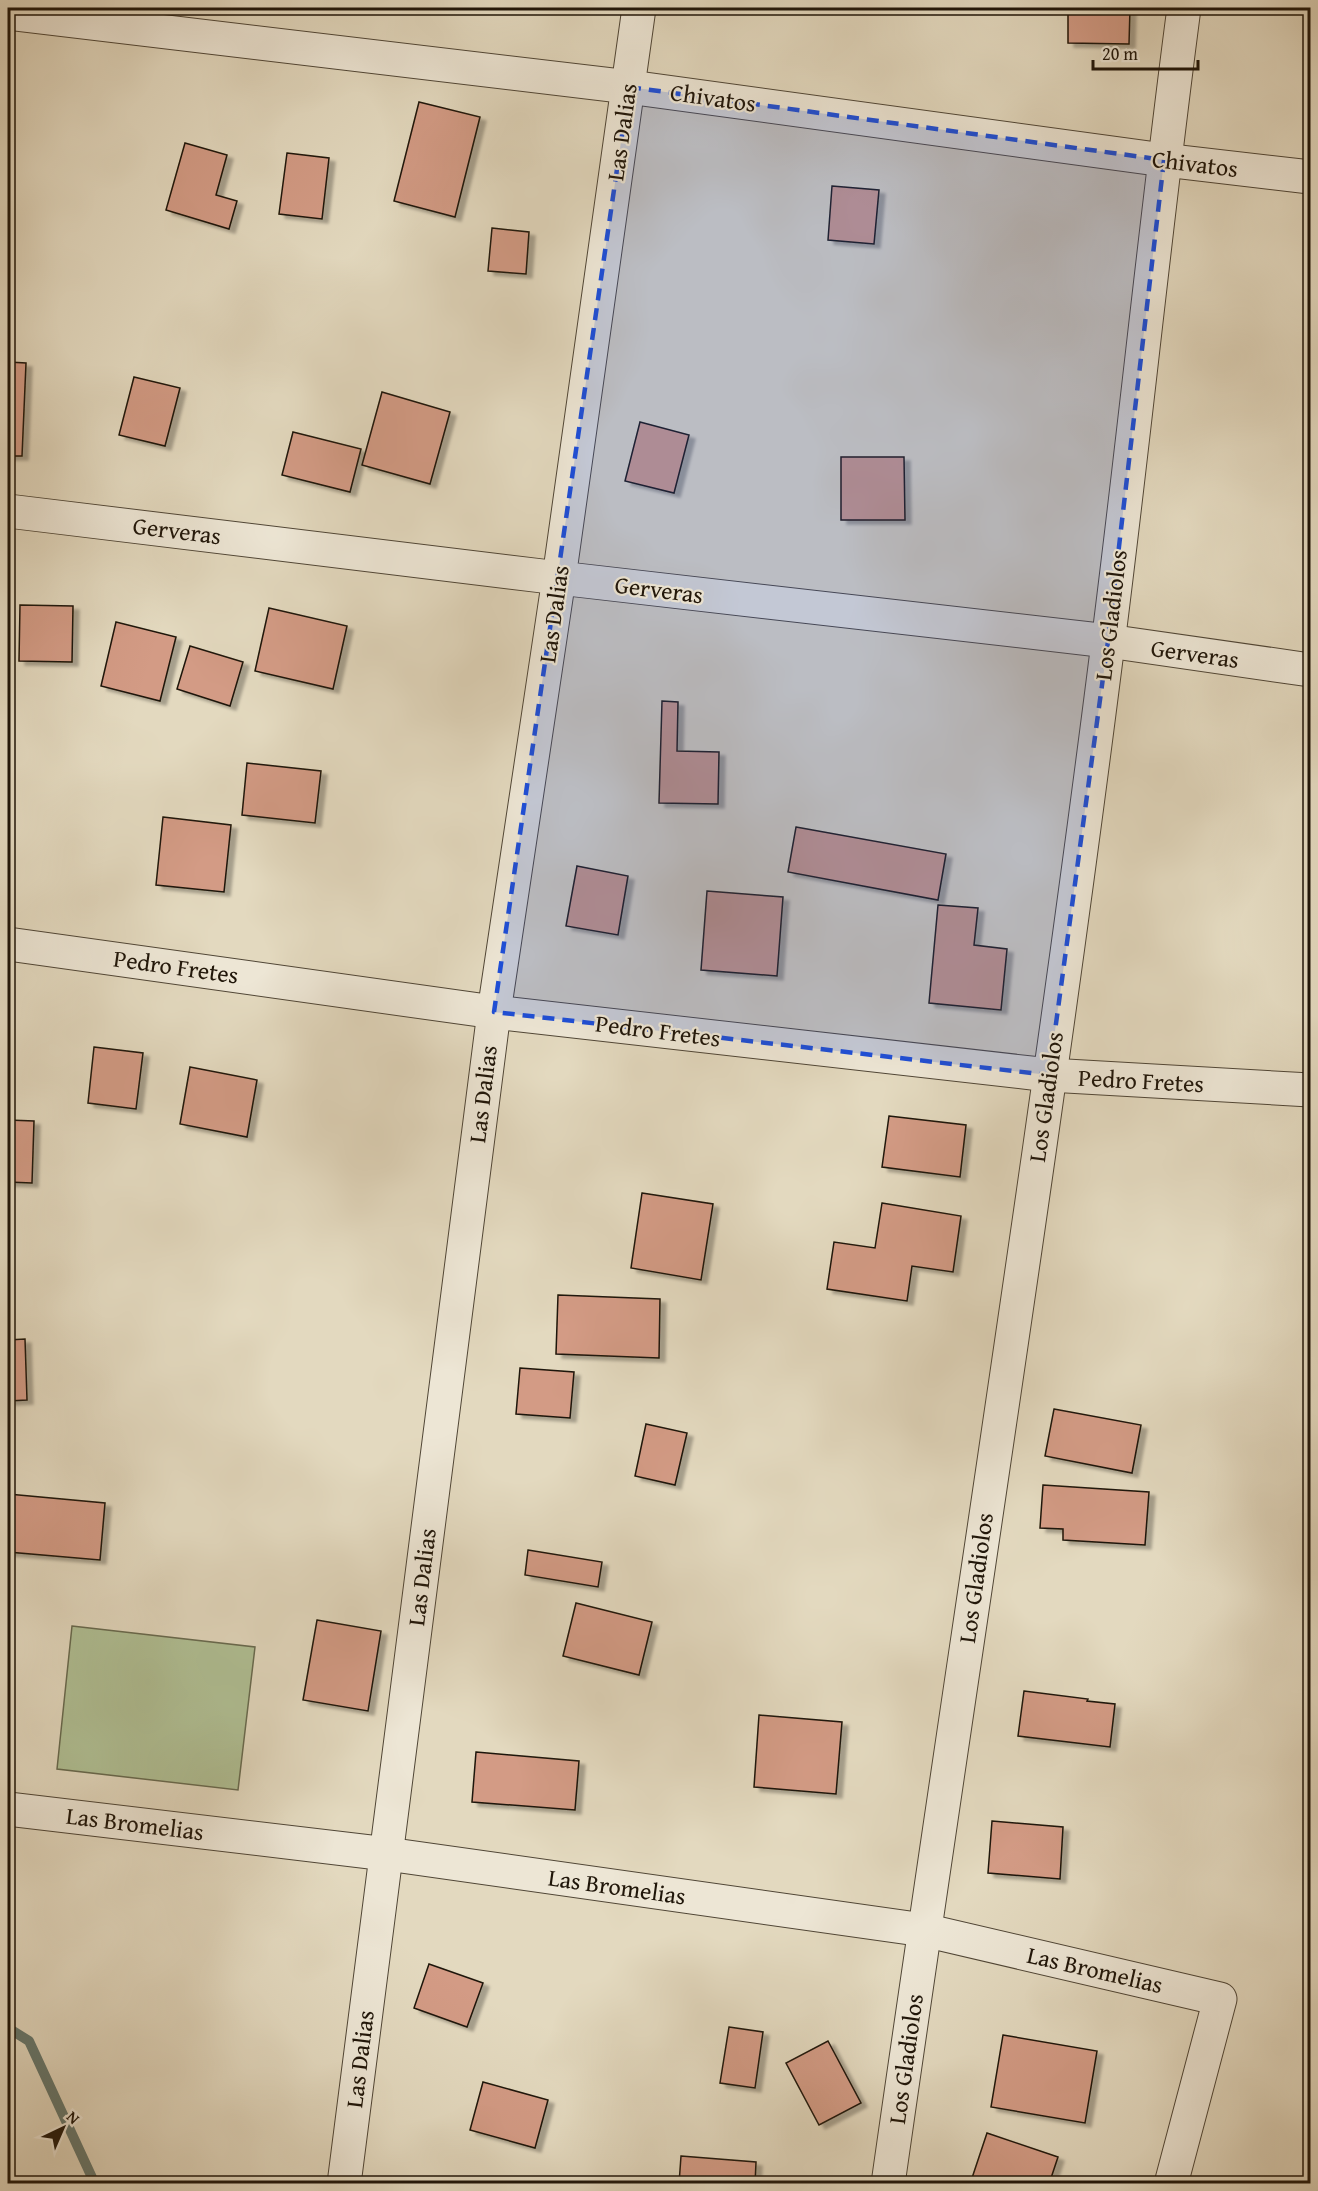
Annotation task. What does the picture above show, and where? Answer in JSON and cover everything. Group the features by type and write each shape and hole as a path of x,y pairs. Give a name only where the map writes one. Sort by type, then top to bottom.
{"street":[{"name":"Las Dalias","path":"344,2184 494,1012 559,578 639,8"},
{"name":"Los Gladiolos","path":"888,2184 1049,1075 1108,641 1184,8"},
{"name":"Chivatos","path":"8,13 628,87 1164,160 1311,177"},
{"name":"Gerveras","path":"8,511 559,578 1108,641 1311,670"},
{"name":"Pedro Fretes","path":"8,944 494,1012 1049,1075 1311,1090"},
{"name":"Las Bromelias","path":"8,1809 387,1854 924,1930 1221,1999 1171,2184"}],"highlighted area":[{"path":"629,87 1164,160 1108,641 1049,1075 494,1012"}],"green space":[{"path":"72,1626 255,1647 238,1790 57,1769"}],"building":[{"path":"1068,8 1130,8 1129,44 1068,43"},
{"path":"419,102 480,117 455,217 394,201"},
{"path":"185,143 227,155 216,195 237,201 229,229 166,210"},
{"path":"287,153 329,158 322,219 279,214"},
{"path":"832,186 879,190 874,244 828,240"},
{"path":"492,228 529,232 526,274 488,271"},
{"path":"8,362 26,363 22,456 8,456"},
{"path":"134,377 180,388 165,446 119,435"},
{"path":"382,392 450,412 430,484 362,465"},
{"path":"640,422 689,435 674,493 625,481"},
{"path":"293,432 361,449 350,492 282,475"},
{"path":"841,457 904,457 905,520 841,520"},
{"path":"20,605 73,606 72,662 19,661"},
{"path":"269,608 347,626 333,689 255,671"},
{"path":"116,622 176,637 160,701 101,686"},
{"path":"190,646 243,662 230,706 177,689"},
{"path":"662,701 678,702 677,751 719,752 718,804 659,803"},
{"path":"247,763 321,771 315,823 242,815"},
{"path":"163,817 231,825 224,892 156,885"},
{"path":"796,827 946,854 938,900 788,872"},
{"path":"577,866 628,876 618,935 566,926"},
{"path":"707,891 783,897 777,976 701,970"},
{"path":"938,905 978,908 974,945 1007,949 1001,1010 929,1003"},
{"path":"94,1047 143,1053 136,1109 88,1103"},
{"path":"190,1067 257,1080 247,1137 180,1124"},
{"path":"889,1116 966,1125 960,1177 882,1167"},
{"path":"8,1120 34,1121 32,1183 8,1182"},
{"path":"642,1193 713,1204 701,1280 631,1268"},
{"path":"882,1203 961,1216 953,1272 912,1266 907,1301 827,1289 834,1242 875,1248"},
{"path":"558,1295 660,1299 659,1358 556,1354"},
{"path":"25,1339 27,1400 8,1401 8,1340"},
{"path":"520,1368 574,1372 570,1418 516,1414"},
{"path":"1054,1409 1141,1425 1132,1473 1045,1456"},
{"path":"646,1424 687,1433 675,1485 635,1476"},
{"path":"1043,1485 1149,1492 1145,1545 1063,1540 1063,1529 1040,1528"},
{"path":"8,1494 105,1503 100,1560 8,1552"},
{"path":"528,1550 602,1562 598,1587 525,1575"},
{"path":"576,1603 652,1622 639,1675 563,1656"},
{"path":"317,1620 381,1631 368,1711 303,1700"},
{"path":"1024,1691 1115,1704 1110,1747 1018,1736"},
{"path":"759,1715 842,1722 836,1794 754,1787"},
{"path":"476,1752 579,1761 575,1810 472,1802"},
{"path":"992,1821 1063,1827 1060,1879 988,1873"},
{"path":"429,1964 483,1983 467,2027 414,2008"},
{"path":"729,2027 763,2032 755,2088 720,2083"},
{"path":"1003,2035 1097,2051 1085,2123 991,2107"},
{"path":"828,2041 861,2103 819,2125 786,2063"},
{"path":"483,2082 548,2100 535,2148 470,2130"},
{"path":"987,2133 1058,2157 1049,2184 970,2184"},
{"path":"681,2156 756,2162 755,2184 679,2184"}],"waterway":[{"path":"8,2028 29,2041 95,2184"}]}
